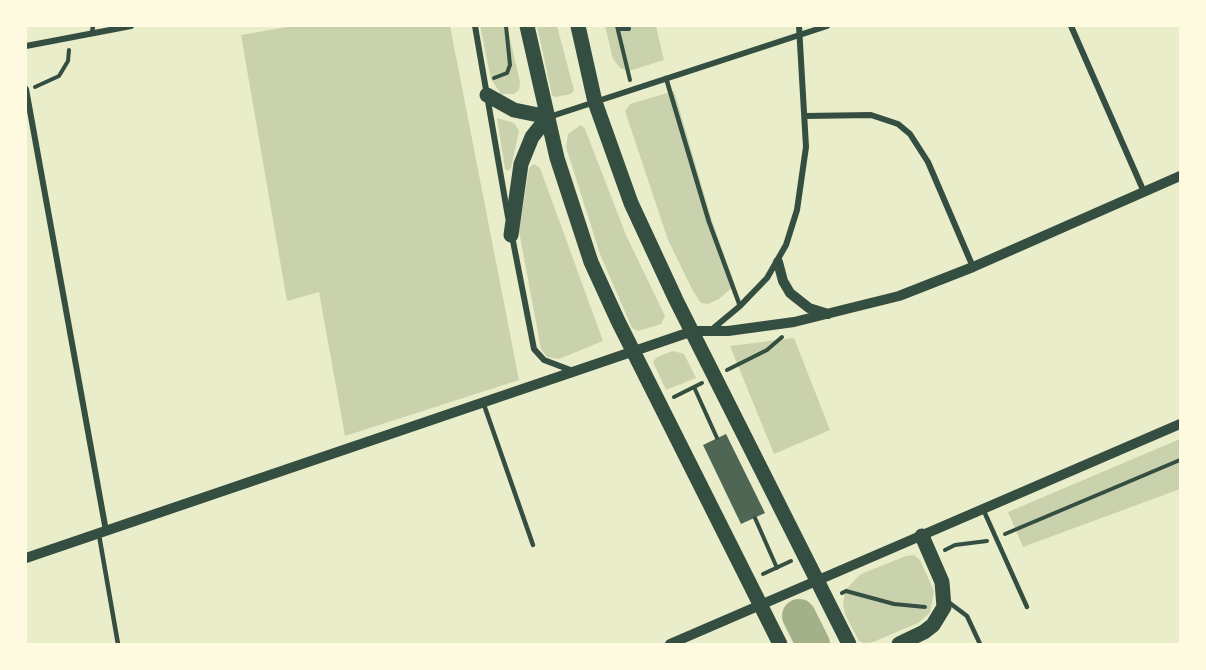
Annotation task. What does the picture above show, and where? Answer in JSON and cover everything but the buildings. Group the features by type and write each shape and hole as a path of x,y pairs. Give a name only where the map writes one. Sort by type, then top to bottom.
{"main road":[{"path":"527,26 548,117 579,230 600,282 748,580 768,602 780,645"},
{"path":"578,26 595,102 631,203 676,300 806,555 849,645"},
{"path":"487,95 514,110 548,117"},
{"path":"512,234 521,164 532,137 548,117"},
{"path":"898,645 933,625 944,604 942,582 922,536"}],"street":[{"path":"26,46 70,37 93,29 131,26"},
{"path":"475,26 534,349 544,360 573,371"},
{"path":"710,331 740,306 767,278 778,262 797,210 802,183 805,116 799,26"},
{"path":"548,117 827,26"},
{"path":"1071,26 1144,192"},
{"path":"26,89 102,533"},
{"path":"805,116 871,115 892,121 910,134 928,162 973,267"},
{"path":"26,558 693,332 794,322 899,296 973,267 1180,176"},
{"path":"778,262 783,281 790,292 809,308 828,314"},
{"path":"670,645 1180,424"}],"lane":[{"path":"666,78 709,222 740,306"},
{"path":"483,402 532,545"},
{"path":"983,509 1027,607"},
{"path":"102,533 118,645"},
{"path":"944,604 967,616 980,645"}],"path":[{"path":"484,80 507,73 510,55 506,26"},
{"path":"618,26 620,31 629,29 628,26"},
{"path":"618,26 633,89"},
{"path":"26,89 46,84 59,76 68,61 70,37"},
{"path":"694,387 717,438"},
{"path":"931,556 955,545 981,544 1180,460"},
{"path":"755,518 777,568"},
{"path":"748,580 806,555"},
{"path":"846,591 894,604 944,604"}],"green space":[{"path":"293,26 450,26 519,380 345,436 319,292 287,301 241,35"},
{"path":"480,26 507,26 520,82 519,90 514,94 501,94 491,79"},
{"path":"537,26 557,26 574,90 571,94 555,97 552,95"},
{"path":"605,26 656,26 664,60 629,71 620,68 613,59"},
{"path":"674,91 712,221 735,285 719,299 708,304 701,303 693,291 668,240 625,111 630,104"},
{"path":"497,118 514,123 519,131 511,168 508,171 505,169"},
{"path":"581,125 585,129 626,235 665,316 661,324 638,331 632,328 600,254 566,147 568,134"},
{"path":"534,164 540,168 603,341 559,359 547,357 541,349 519,231 529,168"},
{"path":"794,338 830,430 774,454 730,346"},
{"path":"673,351 684,354 696,378 666,390 653,362 657,357"},
{"path":"1180,439 1180,489 1023,547 1008,512"},
{"path":"914,555 920,560 934,591 930,613 918,623 873,642 865,644 859,641 845,614 843,603 846,589 861,574"}],"waterway":[{"path":"799,616 813,644"}]}
